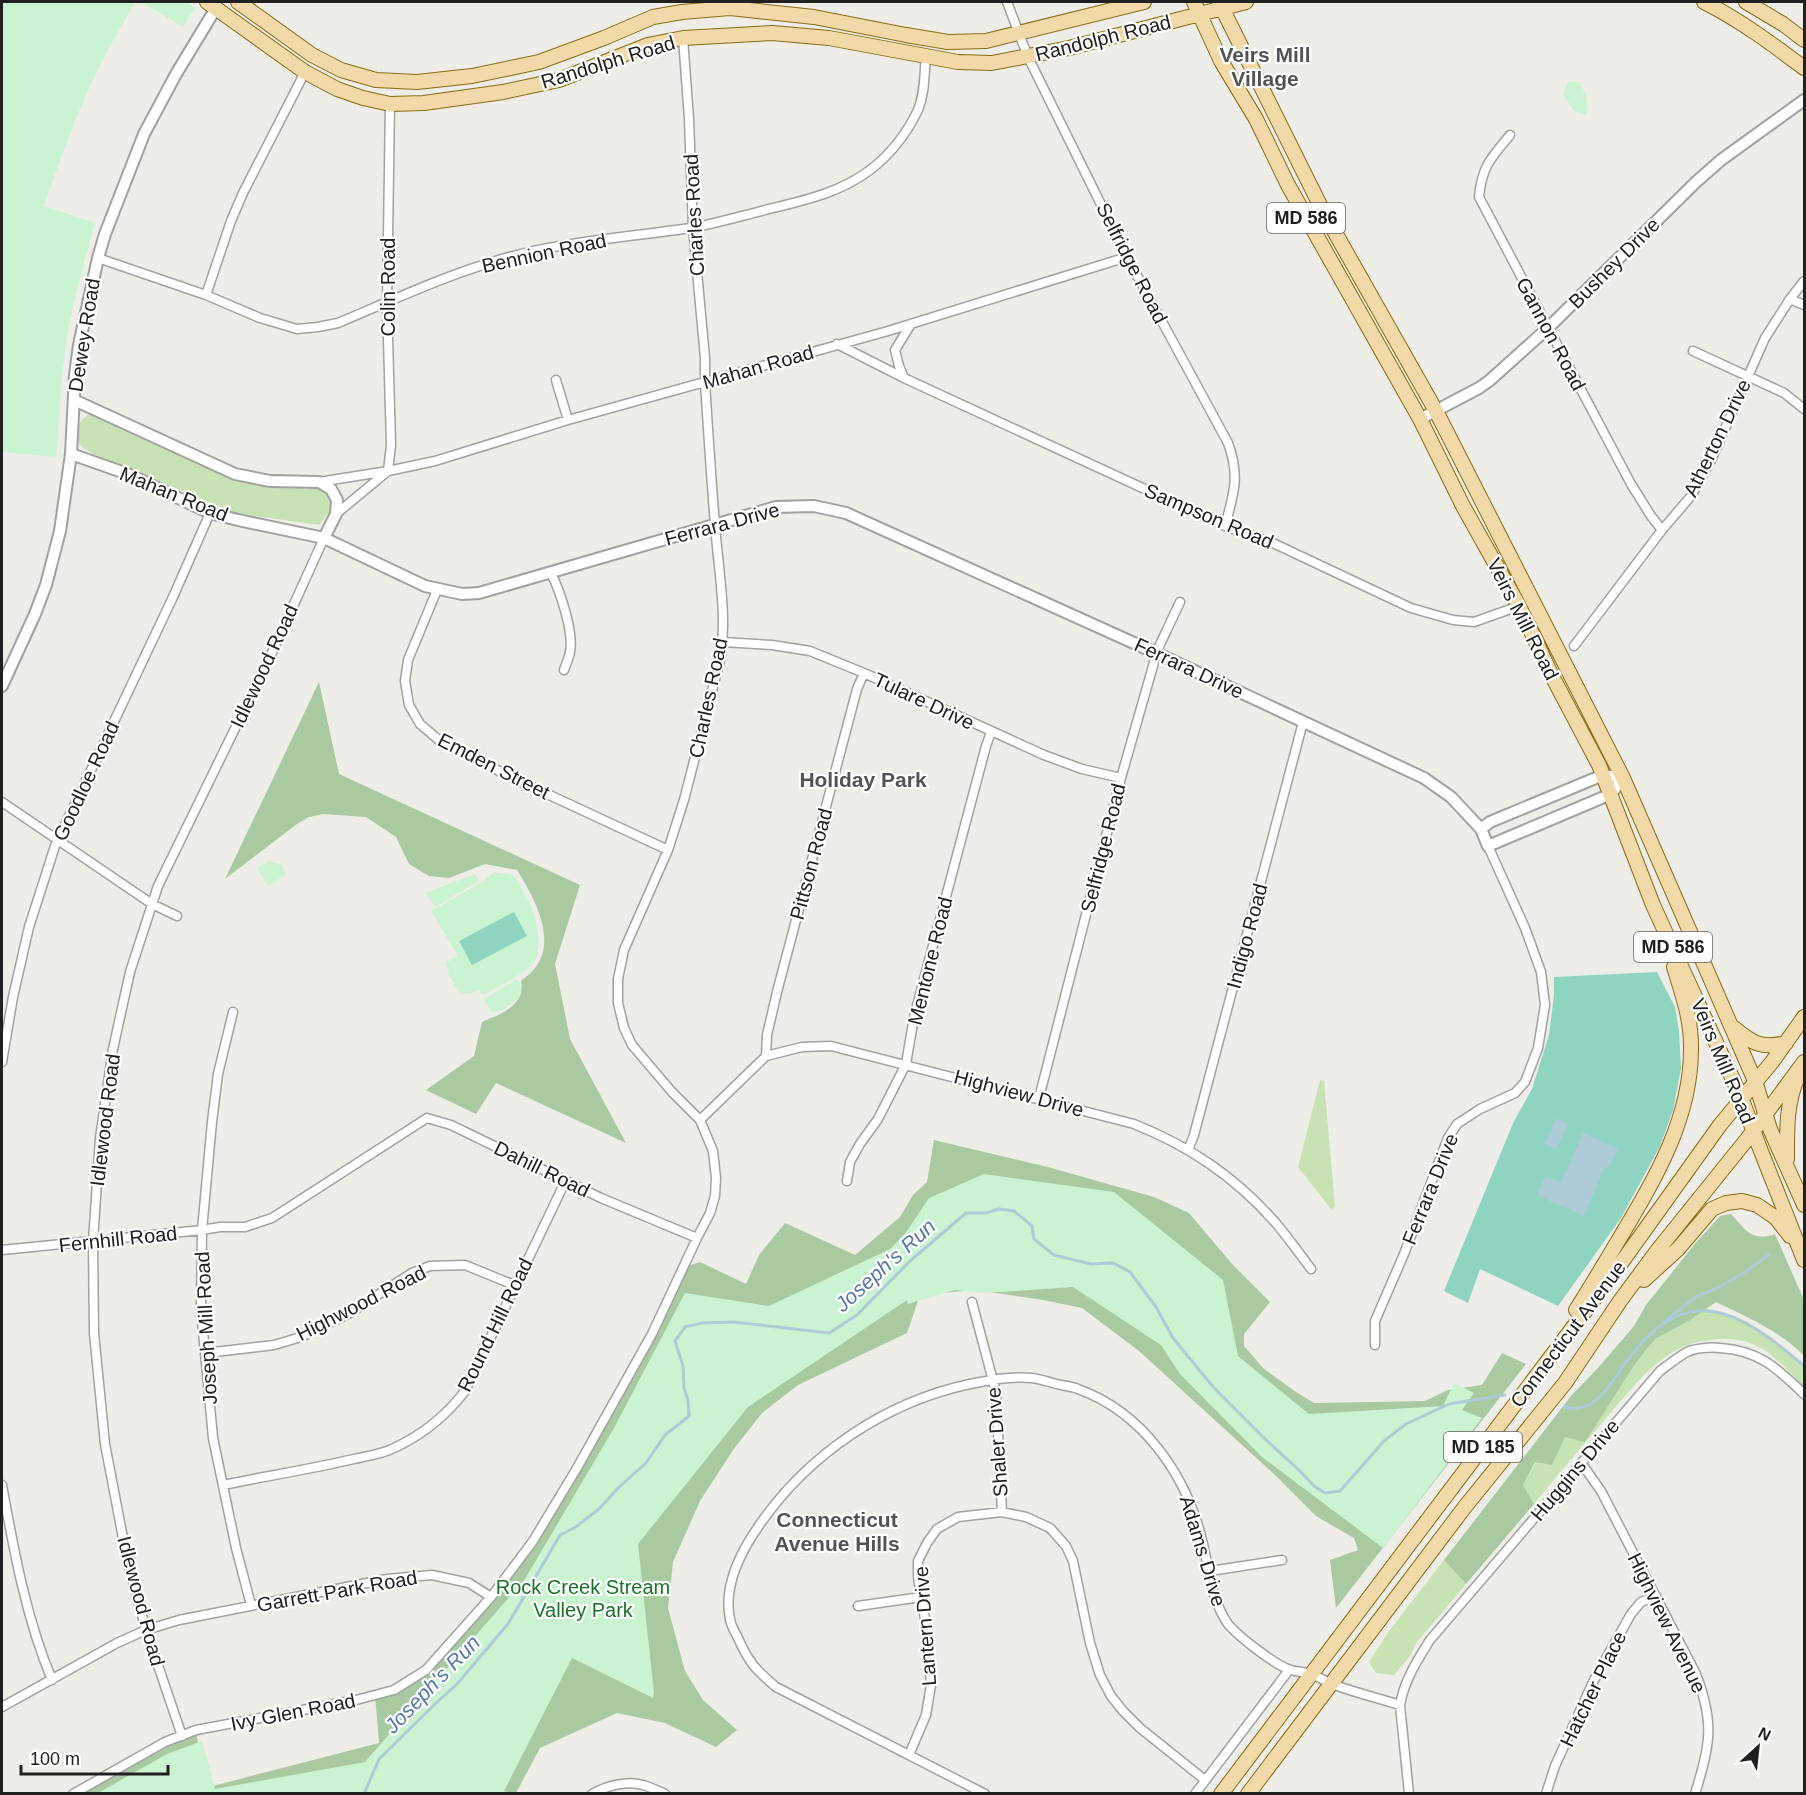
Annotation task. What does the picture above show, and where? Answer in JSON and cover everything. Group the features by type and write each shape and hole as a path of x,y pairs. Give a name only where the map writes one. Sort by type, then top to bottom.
{"main road":[{"name":"Randolph Road","path":"238,2 312,55 342,70 376,80 417,82 472,76 539,62 681,7 730,8 814,17 948,42 986,41 1144,2"},
{"name":"Randolph Road","path":"215,4 305,72 338,89 390,104 435,102 503,92 559,80 648,45 683,38 772,33 829,38 958,62 992,63 1069,48 1196,7 1246,2"},
{"path":"1704,2 1760,35 1804,68"},
{"path":"1746,2 1783,24 1804,40"},
{"name":"Veirs Mill Road","path":"1221,5 1324,213 1436,411 1623,778 1755,1081 1770,1129 1804,1205"},
{"name":"Veirs Mill Road","path":"1196,7 1221,61 1256,119 1288,185 1420,419 1463,506 1519,606 1603,775 1653,905 1741,1097 1803,1255"},
{"path":"1528,1386 1639,1206 1663,1162 1684,1104 1691,1053 1687,1008 1653,905"},
{"name":"Connecticut Avenue","path":"1221,1794 1614,1273 1741,1097 1804,1017"},
{"path":"1731,1026 1757,1044 1772,1046 1786,1042"},
{"path":"1787,1164 1786,1127 1790,1102 1804,1063"},
{"name":"Connecticut Avenue","path":"1248,1794 1464,1508 1565,1383 1620,1301 1804,1063"},
{"path":"1620,1301 1678,1249 1712,1209 1726,1203 1742,1201 1757,1204 1765,1209 1776,1218 1803,1255"}],"street":[{"name":"Selfridge Road","path":"1007,2 1028,57 1128,257 1228,443 1234,461 1235,489 1226,526"},
{"name":"Dewey Road","path":"2,686 35,614 60,531 71,454 79,345 105,234 144,134 215,4"},
{"name":"Charles Road","path":"683,38 693,228 705,358 715,525 722,588 723,642 684,800 668,850 624,950 618,979 618,1004 624,1028 632,1045 672,1092 700,1120 713,1151 715,1196 711,1213 697,1238"},
{"name":"Bennion Road","path":"98,258 206,295 260,318 297,329 318,327 338,322 475,267 527,252 579,242 693,228 832,192 869,171 899,141 923,95 926,57"},
{"path":"206,295 243,193 305,72"},
{"name":"Bushey Drive","path":"1420,419 1489,381 1548,328 1695,182 1721,160 1804,100"},
{"name":"Colin Road","path":"388,471 391,445 387,303 390,104"},
{"name":"Gannon Road","path":"1510,135 1488,162 1481,180 1479,197 1631,484 1662,530"},
{"name":"Mahan Road","path":"74,400 235,474 270,481 320,482 435,461 568,420 910,324 1128,257"},
{"name":"Atherton Drive","path":"1574,646 1662,530 1691,496 1712,458 1766,338 1804,280"},
{"path":"1790,299 1804,305"},
{"path":"904,378 895,350 910,324"},
{"name":"Sampson Road","path":"837,344 904,378 1226,526 1275,544 1411,608 1453,620 1474,622 1519,606"},
{"path":"1693,351 1784,393 1804,409"},
{"path":"556,381 568,420"},
{"name":"Mahan Road","path":"71,454 128,474 210,513 324,538 336,514 388,471"},
{"path":"320,482 331,489 337,500 336,514"},
{"name":"Ferrara Drive","path":"324,538 425,586 462,594 479,593 776,507 814,506 846,513 1156,653 1424,778 1451,797 1481,829 1525,928 1541,972 1545,1005 1538,1048 1525,1082 1515,1093 1470,1115 1457,1124 1448,1138 1404,1254 1375,1322 1375,1345"},
{"name":"Goodloe Road","path":"2,1062 29,927 58,840 210,513"},
{"name":"Idlewood Road","path":"182,1736 146,1630 127,1559 105,1444 94,1333 93,1241 100,1138 113,1049 130,972 158,886 270,657 324,538"},
{"path":"551,573 558,587 571,636 570,652 564,670"},
{"name":"Emden Street","path":"437,590 408,660 405,681 409,705 420,724 440,741 514,779 668,850"},
{"name":"Selfridge Road","path":"1039,1098 1121,778 1156,653 1180,602"},
{"name":"Tulare Drive","path":"723,642 772,645 810,651 864,673 1044,755 1082,769 1121,778"},
{"name":"Pittson Road","path":"766,1056 777,992 857,689 864,673"},
{"name":"Indigo Road","path":"1188,1150 1194,1135 1303,722"},
{"name":"Mentone Road","path":"847,1181 850,1162 878,1119 906,1064 914,1017 991,732"},
{"path":"1481,829 1490,822 1603,775 1623,778 1611,794 1488,846"},
{"path":"2,802 152,903 177,916"},
{"name":"Joseph Mill Road","path":"233,1012 218,1074 202,1230 201,1310 213,1438 236,1548 251,1605"},
{"name":"Highview Drive","path":"766,1056 802,1047 831,1046 1134,1124 1164,1136 1218,1168 1274,1221 1311,1269"},
{"path":"700,1120 766,1056"},
{"name":"Dahill Road","path":"390,1141 427,1118 451,1125 565,1182 697,1238"},
{"name":"Fernhill Road","path":"2,1250 220,1227 245,1227 272,1218 390,1141"},
{"name":"Round Hill Road","path":"224,1485 392,1450 417,1436 441,1418 465,1391 565,1182"},
{"path":"491,1597 533,1541 577,1468 652,1334 697,1238"},
{"name":"Highwood Road","path":"206,1353 274,1345 301,1337 348,1314 412,1274 430,1266 465,1265 514,1285"},
{"name":"Shaler Drive","path":"972,1302 996,1392 1002,1512"},
{"name":"Huggins Drive","path":"1400,1705 1412,1669 1430,1640 1659,1371 1688,1352 1712,1347 1735,1349 1755,1355 1778,1369 1804,1394"},
{"name":"Adams Drive","path":"985,1794 776,1687 757,1671 746,1657 730,1620 729,1604 731,1579 738,1560 751,1537 768,1512 794,1483 833,1448 866,1425 904,1405 948,1389 993,1379 1031,1378 1077,1389 1117,1408 1135,1421 1172,1467 1186,1494 1198,1523 1216,1604 1230,1626 1263,1654 1289,1670 1311,1674 1331,1684 1400,1705"},
{"name":"Highview Avenue","path":"1582,1464 1601,1491 1696,1674 1704,1694 1709,1722 1709,1740 1706,1759 1695,1794"},
{"path":"2,1485 18,1571 39,1649 52,1680"},
{"name":"Lantern Drive","path":"909,1755 926,1716 931,1685 928,1637 918,1577 918,1561 937,1529 958,1517 1002,1512 1026,1516 1050,1528 1066,1546 1073,1562 1090,1643 1100,1675 1111,1696 1140,1728 1205,1780"},
{"path":"1210,1571 1282,1560"},
{"name":"Garrett Park Road","path":"2,1707 117,1643 146,1630 178,1620 387,1579 432,1575 469,1583 491,1597"},
{"name":"Hatcher Place","path":"1546,1794 1555,1766 1599,1670 1630,1614 1641,1602 1656,1596"},
{"name":"Ivy Glen Road","path":"73,1794 165,1742 196,1730 356,1700 394,1690 426,1670 491,1597"},
{"path":"858,1606 921,1597"},
{"path":"1195,1794 1289,1670"},
{"path":"1400,1705 1409,1794"},
{"path":"592,1794 624,1784 641,1784 665,1794"}],"green space":[{"path":"2,2 135,2 91,84 69,136 44,206 95,223 66,342 56,457 2,452"},
{"path":"141,2 187,2 195,8 183,27"},
{"path":"1578,81 1586,97 1586,115 1574,111 1563,94 1568,82"},
{"path":"90,414 229,477 269,486 318,488 328,495 333,507 319,525 235,513 86,450 79,443 76,435 80,422"},
{"path":"319,682 339,774 580,885 555,964 570,1039 626,1143 496,1083 476,1114 426,1090 474,1056 482,1022 504,1012 516,1002 522,989 521,981 534,970 541,957 544,931 541,918 517,870 485,864 449,878 429,876 409,864 396,837 366,817 323,814 309,817 297,824 225,879"},
{"path":"268,861 281,864 287,874 268,886 257,868"},
{"path":"494,872 514,875 530,904 536,920 538,935 537,957 524,972 484,995 478,990 469,994 459,992 447,972 449,970 445,963 458,956 431,911 484,881"},
{"path":"475,874 479,881 435,907 426,893"},
{"path":"514,912 527,936 472,965 459,941"},
{"path":"1657,972 1675,1007 1681,1068 1673,1110 1660,1146 1621,1218 1558,1306 1480,1269 1468,1303 1444,1291 1514,1121 1532,1089 1549,1035 1554,977"},
{"path":"517,979 521,987 519,997 503,1010 491,1012 484,999"},
{"path":"1320,1080 1324,1081 1335,1207 1331,1209 1298,1167"},
{"name":"Rock Creek Stream Valley Park","path":"934,1140 1048,1167 1154,1197 1189,1213 1232,1264 1270,1302 1244,1334 1244,1346 1264,1369 1314,1403 1425,1401 1448,1390 1482,1385 1502,1353 1526,1364 1336,1608 1330,1560 1358,1550 1354,1538 1316,1516 1274,1474 1139,1351 1082,1308 975,1290 920,1295 907,1333 798,1385 762,1413 733,1450 700,1501 673,1562 668,1608 685,1671 703,1700 737,1730 716,1747 665,1723 617,1713 540,1748 516,1793 73,1794 196,1730 205,1788 379,1743 375,1695 426,1670 491,1597 577,1468 684,1267 700,1262 746,1284 759,1255 785,1223 855,1255 900,1217 913,1195 927,1182"},
{"name":"Rock Creek Stream Valley Park","path":"984,1174 1114,1192 1223,1280 1238,1356 1309,1414 1443,1406 1454,1383 1474,1393 1462,1410 1482,1418 1383,1548 1262,1457 1180,1374 1161,1345 1073,1287 985,1293 955,1290 908,1304 907,1300 748,1407 638,1544 653,1698 572,1658 504,1791 508,1793 98,1793 167,1754 202,1741 215,1789 365,1762 525,1579 614,1428 685,1293 769,1306 890,1249 905,1234 929,1198"},
{"path":"1731,1214 1754,1235 1775,1234 1804,1300 1804,1356 1774,1332 1716,1302 1690,1320 1655,1339 1635,1364 1585,1442 1565,1437 1552,1465 1535,1462 1523,1485 1534,1504 1466,1584 1444,1560 1571,1396 1634,1326 1646,1305 1694,1245 1720,1216"},
{"path":"1706,1309 1727,1314 1771,1337 1804,1366 1804,1387 1769,1353 1752,1344 1721,1339 1706,1340 1685,1346 1663,1359 1643,1376 1534,1504 1523,1485 1536,1462 1552,1465 1565,1436 1611,1401 1635,1364 1655,1339"},
{"path":"1444,1560 1466,1584 1417,1642 1410,1656 1394,1675 1376,1673 1369,1662 1389,1631"}],"water":[{"path":"1556,1118 1568,1124 1557,1149 1545,1144"},
{"path":"1583,1133 1618,1149 1609,1168 1605,1167 1584,1216 1539,1196 1537,1193 1547,1177 1561,1182"}],"waterway":[{"name":"Joseph's Run","path":"364,1794 379,1759 457,1684 508,1624 560,1535 576,1527 600,1508 646,1463 665,1435 689,1416 683,1366 675,1341 685,1327 702,1323 734,1322 829,1333 857,1315 909,1262 966,1213 986,1213 999,1209 1014,1211 1032,1226 1034,1239 1054,1255 1091,1264 1113,1263 1130,1272 1156,1307 1173,1338 1214,1388 1314,1486 1325,1493 1340,1491 1384,1441 1406,1424 1449,1404 1505,1395"},
{"path":"1665,1321 1697,1296 1718,1288 1769,1255"},
{"name":"Joseph's Run","path":"1565,1407 1586,1406 1600,1397 1648,1336 1670,1319 1692,1312 1714,1312 1735,1318 1757,1330 1804,1366"}],"district":[{"name":"Veirs Mill Village","path":"1265,66"},
{"name":"Holiday Park","path":"863,779"},
{"name":"Connecticut Avenue Hills","path":"837,1531"}]}
